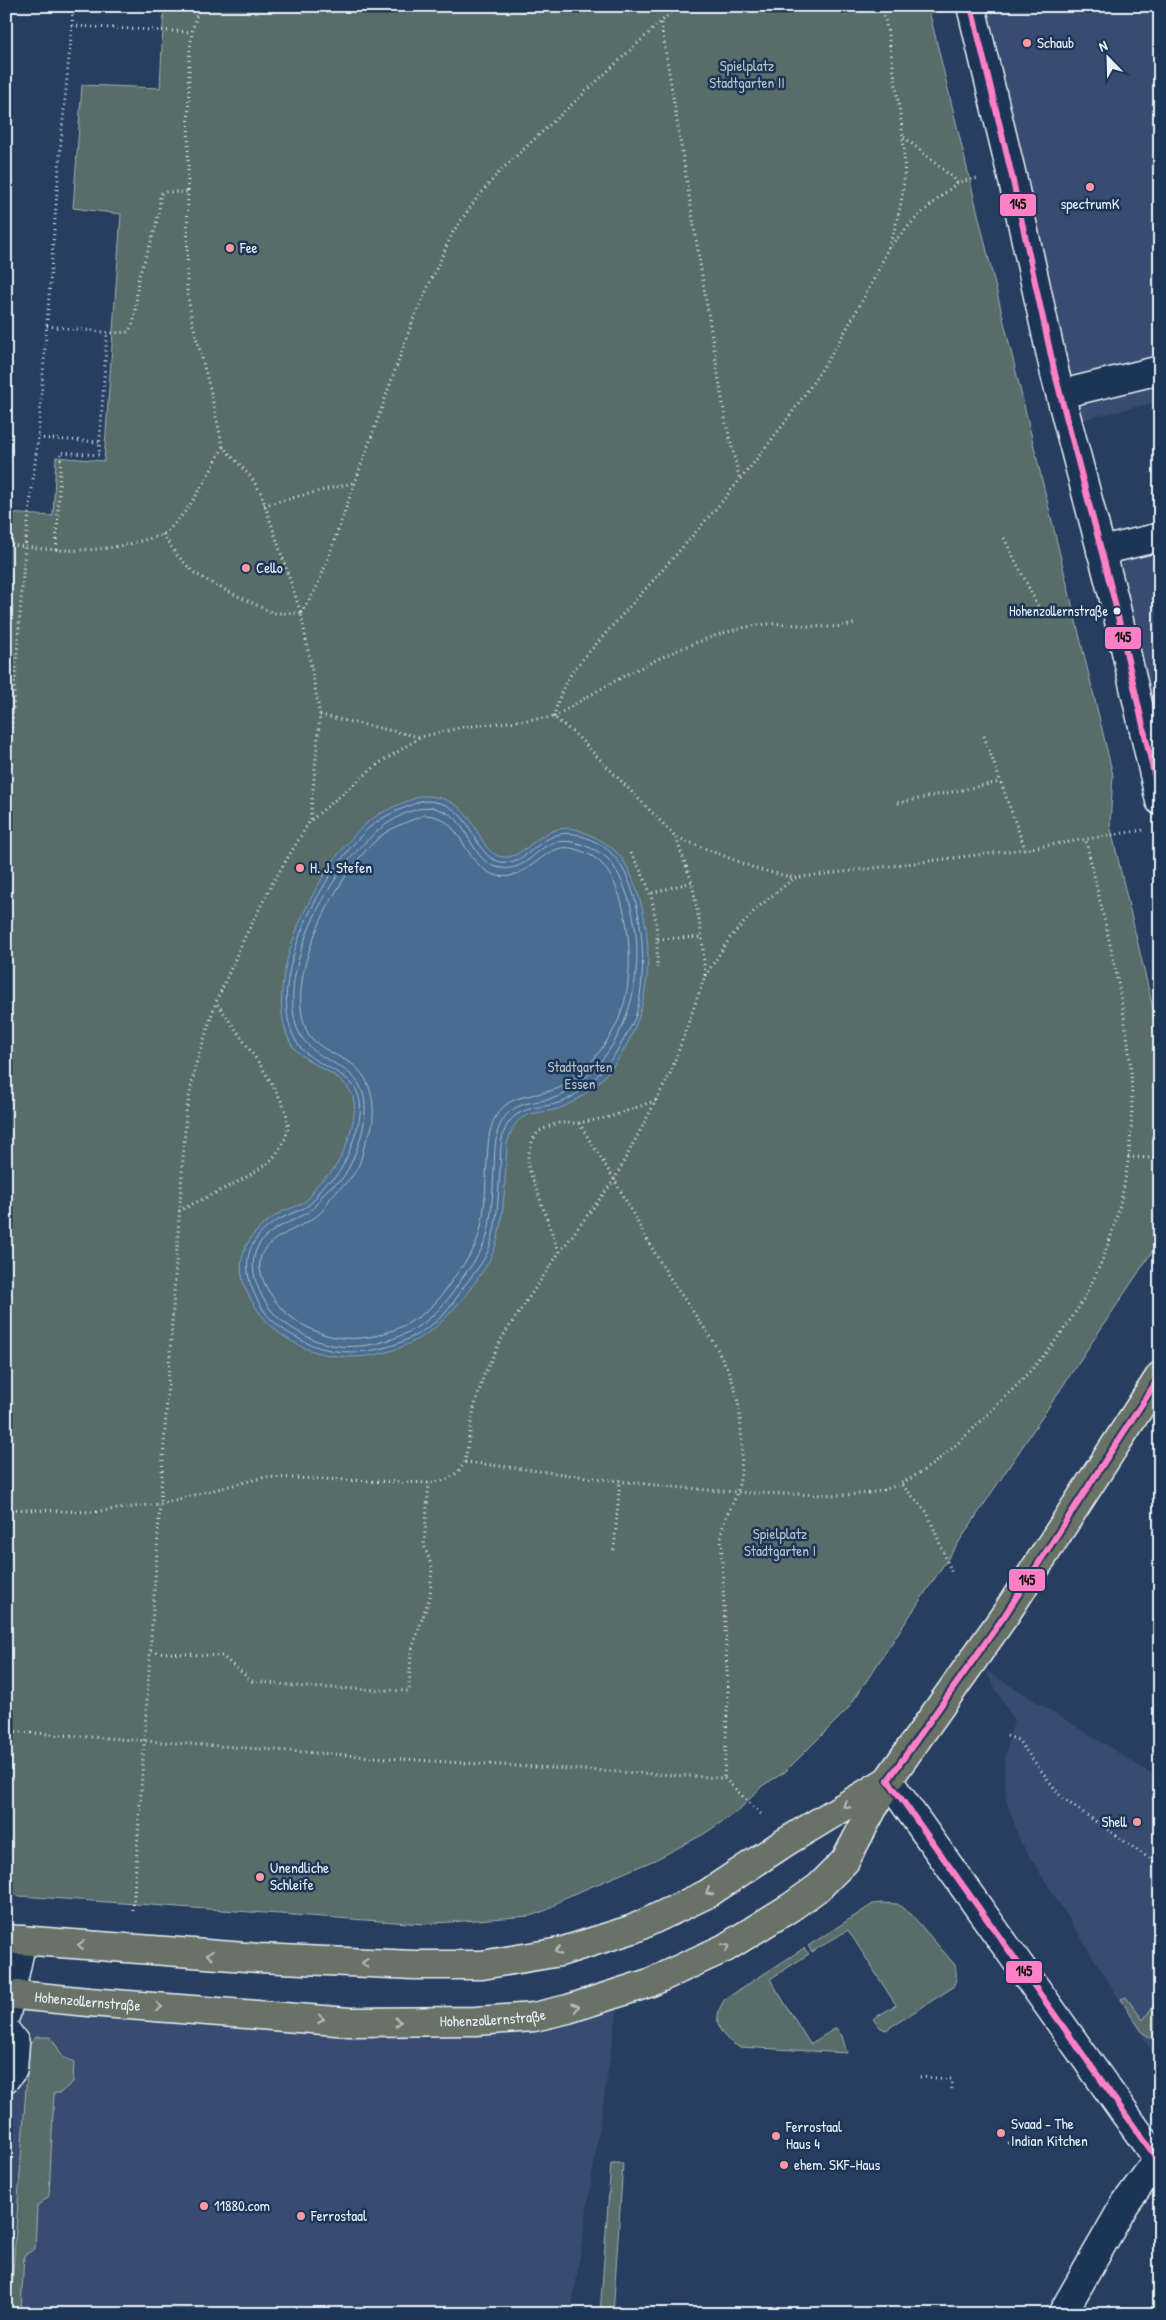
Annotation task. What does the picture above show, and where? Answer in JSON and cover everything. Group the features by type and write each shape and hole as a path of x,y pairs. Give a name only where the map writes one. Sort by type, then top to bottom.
{"main road":[{"name":"Hohenzollernstraße","path":"7,2001 89,2002 350,2022 476,2022 534,2017 568,2009 649,1984 745,1937 819,1887 845,1861 888,1780 1005,1615 1160,1376"},
{"name":"Hohenzollernstraße","path":"14,1939 259,1958 414,1965 482,1966 560,1952 633,1928 706,1894 784,1843 888,1780"}],"street":[{"path":"971,6 1061,394 1114,599 1160,801"},
{"path":"1061,394 1160,370"},
{"path":"1102,551 1160,537"},
{"path":"888,1780 1159,2160 1125,2204 1062,2314"},
{"path":"7,2001 14,1939"},
{"path":"6,2031 15,2043 13,2069 6,2078"}],"path":[{"path":"6,803 25,547 38,438 73,6"},
{"path":"199,6 192,32 189,59 187,290 192,321 223,447 251,477 264,504 301,613 320,715 310,821"},
{"path":"301,613 316,589 414,320 453,232 474,202 499,172 678,6"},
{"path":"882,6 888,33 903,137 903,189 891,246"},
{"path":"661,22 726,423 740,480"},
{"path":"72,26 192,32"},
{"path":"903,137 958,182"},
{"path":"554,717 564,683 740,480 822,370 845,333 891,246 919,215 958,182 1011,172"},
{"path":"47,326 107,332 128,332 133,324 138,286 156,226 160,195 163,192 187,192"},
{"path":"56,550 61,452 99,455 107,332"},
{"path":"38,438 99,442"},
{"path":"6,544 56,550 96,550 138,542 163,534 185,511 205,483 223,447"},
{"path":"264,504 356,482"},
{"path":"163,534 175,553 193,572 214,585 273,613 301,613"},
{"path":"1004,538 1042,614"},
{"path":"133,1910 186,1113 195,1067 216,1002 243,941 273,882 310,821 378,764 421,737 463,727 554,717 636,670 694,644 734,630 780,623 842,628 856,623"},
{"path":"320,715 421,737"},
{"path":"554,717 577,736 676,837 757,869 795,878 1086,841 1150,829"},
{"path":"984,736 1025,849"},
{"path":"898,803 1000,782"},
{"path":"676,837 692,882 702,937 705,976"},
{"path":"465,1462 737,1493 853,1495 902,1485 928,1467 987,1415 1038,1362 1065,1328 1082,1302 1107,1249 1118,1209 1128,1157 1131,1092 1128,1043 1114,961 1086,841"},
{"path":"630,853 642,870 652,893 658,939 657,968"},
{"path":"6,1509 91,1512 159,1504 265,1476 429,1483 446,1480 458,1472 465,1462 474,1408 484,1375 503,1336 560,1253 614,1180 670,1074 705,976 730,938 756,909 795,878"},
{"path":"652,893 692,882"},
{"path":"658,939 702,937"},
{"path":"178,1212 246,1177 273,1158 284,1142 288,1123 271,1085 216,1002"},
{"path":"560,1253 535,1188 528,1156 533,1139 538,1132 547,1126 558,1123 579,1124 610,1117 657,1100"},
{"path":"579,1124 614,1180 665,1271 711,1338 732,1383 740,1416 740,1462 737,1493 722,1522 721,1538 728,1692 724,1778"},
{"path":"1128,1157 1160,1158"},
{"path":"614,1550 620,1480"},
{"path":"151,1652 222,1656 252,1681 304,1688 409,1691 411,1652 430,1596 432,1567 424,1545 429,1483"},
{"path":"902,1485 927,1512 952,1573"},
{"path":"6,1731 37,1731 145,1742 724,1778 765,1818"},
{"path":"1007,1736 1018,1740 1062,1798 1160,1866"},
{"path":"920,2077 951,2079 952,2090"},
{"path":"1008,2143 1072,2139"}],"shaded area":[{"path":"976,6 1160,6 1160,401 1077,421"},
{"path":"1160,540 1160,697 1141,702 1105,555"},
{"path":"985,1670 1160,1779 1160,2064 1020,1841 1006,1799 1004,1774 1005,1757 1014,1721"},
{"path":"6,2004 352,2025 618,2006 571,2314 6,2314"}],"green space":[{"name":"Stadtgarten Essen","path":"164,6 928,6 1113,775 1110,825 1160,1038 1160,1240 847,1710 785,1772 762,1786 739,1810 704,1834 655,1860 564,1898 547,1910 530,1916 423,1924 6,1895 6,513 53,516 56,457 104,461 121,214 73,208 82,85 160,88"},
{"path":"873,1904 897,1904 911,1914 955,1965 956,1974 955,1983 952,1988 886,2030 881,2028 873,2019 896,2005 848,1930 812,1952 808,1946"},
{"path":"804,1948 809,1954 770,1979 810,2044 836,2028 842,2036 847,2053 739,2047 732,2043 722,2032 718,2020 718,2013 725,1999"},
{"path":"1126,1997 1143,2020 1160,1997 1160,2039 1157,2042 1143,2033 1121,1999"},
{"path":"36,2037 51,2037 63,2057 74,2062 73,2082 60,2093 54,2093 49,2196 37,2206 35,2249 24,2255 21,2311 24,2314 10,2314 29,2045"},
{"path":"611,2163 623,2163 613,2314 600,2314"}],"water":[{"path":"420,796 440,798 454,804 465,814 486,846 493,853 503,857 519,853 543,836 563,828 580,830 612,848 627,867 644,914 648,945 647,976 642,1006 631,1035 616,1061 596,1084 571,1103 560,1108 524,1116 512,1130 507,1144 499,1234 490,1259 471,1288 437,1326 405,1346 379,1354 353,1357 328,1355 303,1347 281,1334 262,1316 247,1292 241,1267 242,1256 252,1236 269,1220 308,1199 319,1183 337,1165 345,1148 354,1118 354,1102 344,1083 305,1058 290,1042 282,1016 282,987 288,956 299,924 314,893 331,865 349,841 368,822 386,811"}],"transit line":[{"name":"145","path":"971,6 1011,172 1055,374 1114,599 1160,800"},
{"name":"145","path":"888,1780 1005,1615 1160,1376"},
{"name":"145","path":"888,1780 1160,2163"}],"place":[{"name":"Schaub","path":"1027,43"},
{"name":"spectrumK","path":"1090,187"},
{"name":"Fee","path":"230,248"},
{"name":"Cello","path":"246,568"},
{"name":"Hohenzollernstraße","path":"1117,611"},
{"name":"H. J. Stefen","path":"300,868"},
{"name":"Shell","path":"1137,1822"},
{"name":"Unendliche Schleife","path":"260,1877"},
{"name":"Svaad - The Indian Kitchen","path":"1001,2133"},
{"name":"Ferrostaal Haus 4","path":"776,2136"},
{"name":"ehem. SKF-Haus","path":"784,2165"},
{"name":"11880.com","path":"204,2206"},
{"name":"Ferrostaal","path":"301,2216"}],"park label":[{"name":"Spielplatz Stadtgarten II","path":"747,74"},
{"name":"Spielplatz Stadtgarten I","path":"780,1542"}]}
